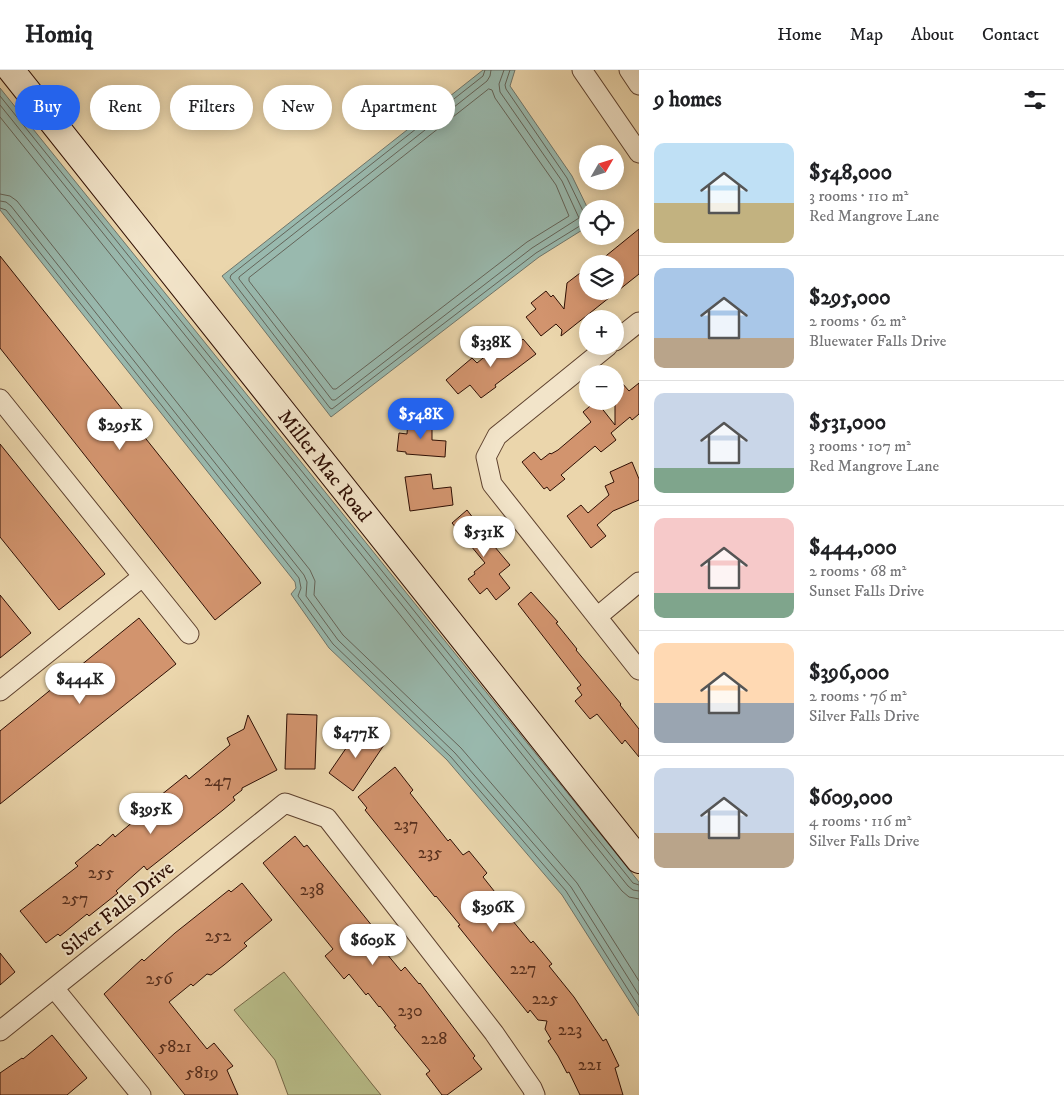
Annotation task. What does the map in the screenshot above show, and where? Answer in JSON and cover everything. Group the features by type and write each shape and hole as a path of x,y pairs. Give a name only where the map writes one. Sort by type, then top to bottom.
{"street":[{"name":"Miller Mac Road","path":"11,70 639,860"},
{"path":"582,70 639,153"},
{"path":"629,70 639,85"},
{"path":"624,334 639,322"},
{"path":"597,355 496,436 486,458 492,484 639,670"},
{"path":"0,399 189,634"},
{"path":"0,691 142,577"},
{"path":"597,617 639,582"},
{"name":"Silver Falls Drive","path":"0,1031 284,803 327,818 494,1033 535,1095"},
{"path":"54,988 142,1095"}],"green space":[{"path":"284,972 381,1095 288,1095 275,1060 234,1010"}],"water":[{"path":"483,70 515,70 510,86 572,176 584,200 579,200 579,232 539,257 331,417 222,276 407,130 455,130 455,92"},
{"path":"0,88 15,107 15,130 34,130 639,882 639,1016 562,895 447,760 329,648 291,594 296,588 295,582 0,210"}],"building":[{"path":"639,229 639,274 624,286 624,255 607,255 619,245 624,245 624,241"},
{"path":"0,256 261,583 215,620 0,348"},
{"path":"579,274 579,300 606,300 594,310 579,310 579,322 561,336 562,330 556,324 541,336 526,317 536,309 531,303 546,291 551,297 553,295 564,309 567,283"},
{"path":"523,339 536,354 481,398 470,385 458,394 446,380 472,358 477,363 505,340 512,349"},
{"path":"639,383 639,414 632,420 630,417 611,433 616,440 601,452 595,446 561,475 565,479 550,491 547,487 544,489 522,462 534,452 541,460 558,450 591,422 583,412 585,410 603,410 615,425 615,410 624,410 624,385 629,391"},
{"path":"408,419 430,421 432,440 446,441 445,457 406,454 406,452 397,451 399,433 407,434"},
{"path":"0,444 105,574 59,610 0,537"},
{"path":"632,462 639,479 639,500 613,511 597,525 606,536 591,548 567,516 581,505 588,513 609,495 605,486 614,482 610,472"},
{"path":"431,474 433,489 451,487 453,505 410,511 405,477"},
{"path":"467,510 479,528 510,565 499,574 510,588 496,600 487,588 480,594 468,579 485,563 452,523"},
{"path":"531,592 558,622 556,623 576,650 621,704 639,729 639,757 625,740 622,744 597,714 590,719 575,701 582,695 577,688 581,685 518,604"},
{"path":"0,595 31,633 0,658"},
{"path":"139,618 176,664 0,804 0,731"},
{"path":"287,714 317,715 315,769 285,769"},
{"path":"248,715 277,770 242,788 233,797 235,800 147,870 144,866 116,891 118,893 89,916 87,914 60,936 58,934 46,943 20,911 78,866 75,863 98,844 100,846 113,834 115,837 135,820 129,813 152,795 156,799 186,775 189,779 230,745 227,738 244,729"},
{"path":"360,728 384,745 353,791 329,773"},
{"path":"395,767 413,790 410,793 448,841 450,839 463,855 469,851 487,873 483,877 506,906 503,909 531,943 533,941 552,964 549,966 574,997 603,1041 606,1039 619,1066 615,1068 623,1095 580,1095 569,1072 567,1073 548,1041 551,1039 545,1029 547,1021 538,1020 530,1010 528,1013 458,926 460,925 365,810 367,808 358,797"},
{"path":"295,836 304,847 307,845 377,932 385,945 382,948 401,971 405,967 420,983 475,1056 473,1058 482,1069 447,1095 442,1095 426,1074 430,1071 394,1027 396,1026 380,1006 368,993 366,995 349,974 344,979 325,956 333,949 263,863"},
{"path":"242,883 272,920 244,943 247,946 224,965 211,975 207,974 193,986 191,984 169,1002 207,1049 214,1043 233,1066 227,1070 238,1095 185,1095 104,994 142,959 144,961 175,933 229,890 231,892"},
{"path":"0,953 15,972 0,985"},
{"path":"52,1035 87,1078 67,1095 0,1095 0,1073 23,1059"}]}
